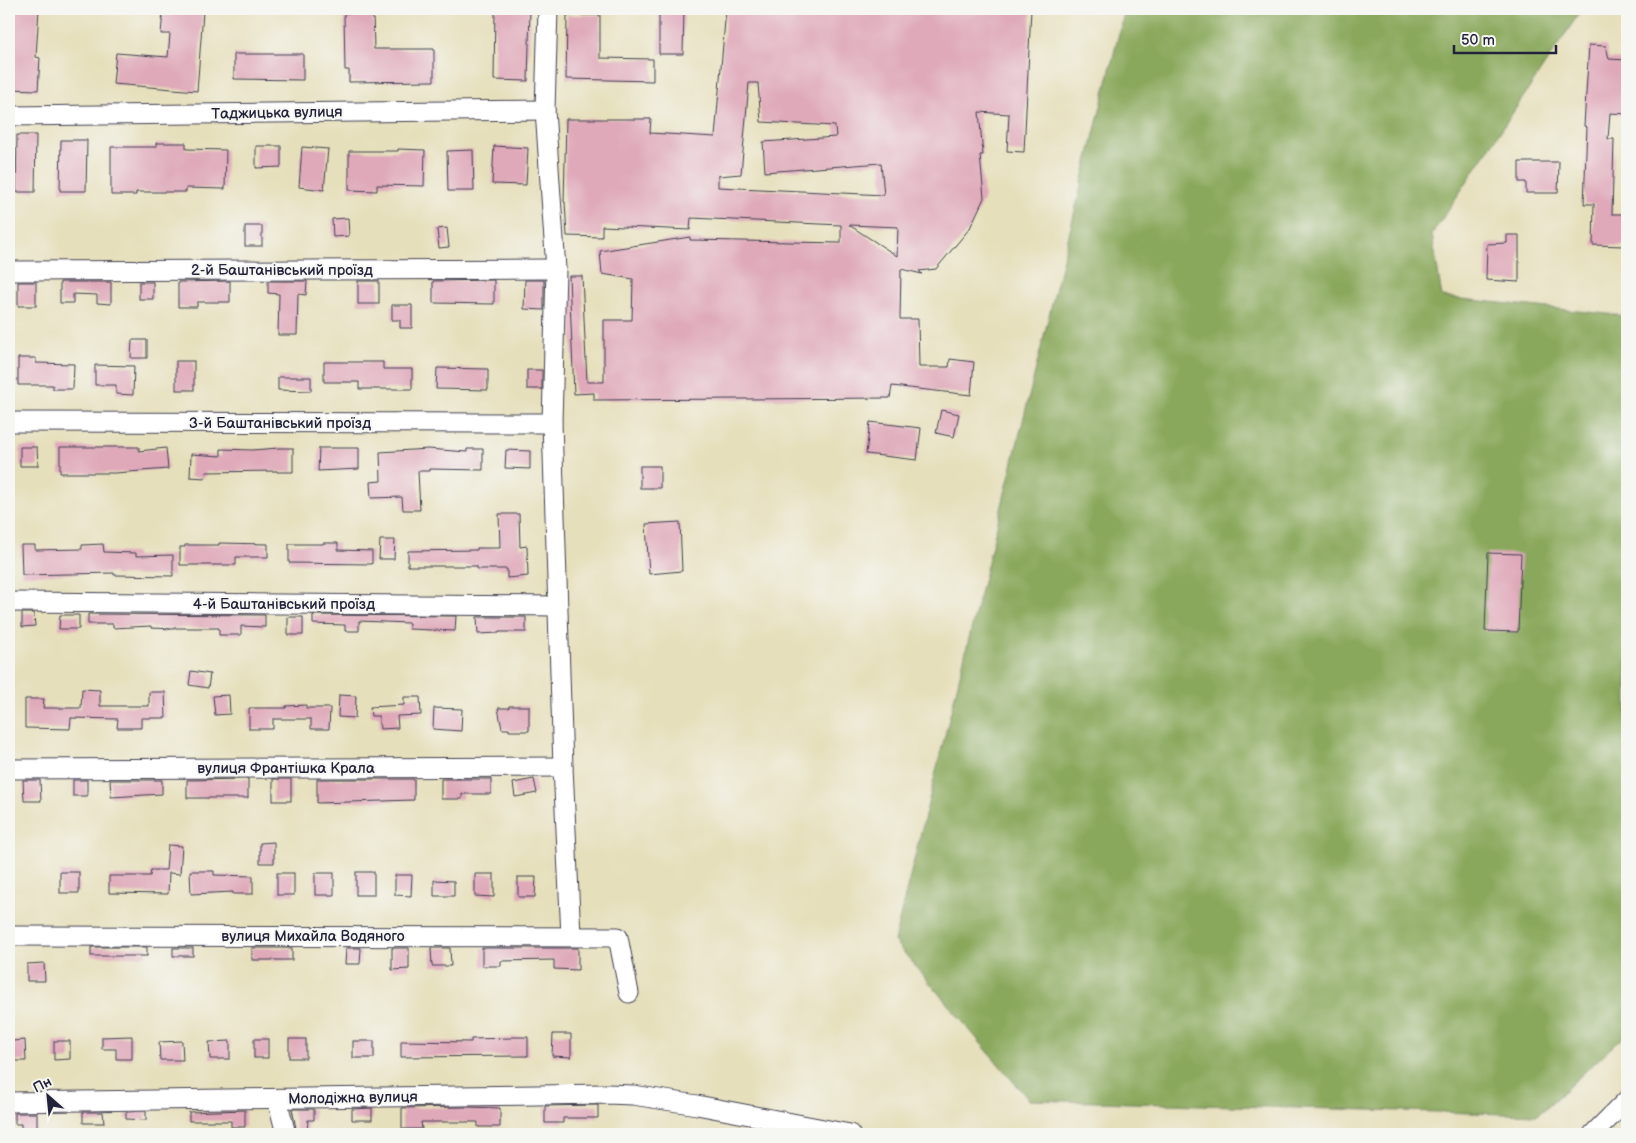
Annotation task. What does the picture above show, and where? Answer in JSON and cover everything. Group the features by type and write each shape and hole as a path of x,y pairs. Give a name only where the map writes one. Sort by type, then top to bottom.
{"street":[{"path":"548,9 544,110 556,268 552,423 563,768 571,936"},
{"name":"Таджицька вулиця","path":"9,116 544,110"},
{"name":"2-й Баштанівський проїзд","path":"9,270 556,268"},
{"name":"3-й Баштанівський проїзд","path":"9,422 552,423"},
{"name":"4-й Баштанівський проїзд","path":"9,602 558,606"},
{"name":"вулиця Франтішка Крала","path":"9,769 563,768"},
{"name":"вулиця Михайла Водяного","path":"9,936 618,937 629,993"},
{"name":"Молодіжна вулиця","path":"9,1102 607,1094 633,1095 697,1105 850,1134"},
{"path":"277,1099 286,1134"},
{"path":"1593,1134 1606,1127 1627,1100"}],"green space":[{"path":"1125,9 1582,9 1432,234 1442,297 1627,316 1627,1033 1538,1115 1029,1100 894,941"}],"building":[{"path":"13,9 39,9 36,57 40,58 38,90 9,89"},
{"path":"495,9 530,9 528,81 494,80"},
{"path":"659,9 684,9 683,54 659,54"},
{"path":"726,9 1031,9 1024,152 1007,151 1009,114 979,112 984,198 970,228 936,269 919,271 922,274 901,269 900,319 918,319 919,367 949,367 950,359 974,362 971,395 892,386 890,398 594,400 594,393 574,394 569,276 582,276 587,382 604,382 604,320 632,320 633,279 602,274 600,251 690,237 690,240 841,243 841,225 691,218 690,230 602,226 602,237 567,236 564,202 566,119 651,119 650,133 715,137","holes":["749,83 758,83 761,122 835,126 836,137 763,142 765,172 881,163 884,195 718,187 718,176 741,174","849,225 898,227 897,256"]},
{"path":"175,10 203,12 197,91 113,84 116,53 168,57 170,34 161,34 163,11 175,12"},
{"path":"344,13 373,13 374,49 434,49 434,81 349,82 349,70 345,70"},
{"path":"567,15 600,15 600,58 653,59 653,81 566,79"},
{"path":"1589,45 1606,46 1609,59 1627,60 1627,114 1610,113 1608,139 1614,139 1612,214 1625,214 1624,246 1593,245 1594,204 1584,204 1587,127 1584,126"},
{"path":"234,54 303,54 303,80 234,79"},
{"path":"17,135 36,135 35,192 16,192"},
{"path":"61,140 87,140 86,191 60,191"},
{"path":"156,143 186,143 186,149 226,150 225,189 186,188 186,192 136,192 136,195 111,195 111,147 156,147"},
{"path":"256,146 281,146 281,167 256,168"},
{"path":"494,146 528,148 526,185 492,184"},
{"path":"302,147 328,149 324,190 299,187"},
{"path":"398,149 425,150 424,186 377,185 377,191 349,190 349,151 398,151"},
{"path":"473,150 474,191 448,191 447,151"},
{"path":"1519,162 1559,162 1558,193 1526,193 1526,182 1519,182"},
{"path":"348,218 349,236 333,237 332,219"},
{"path":"245,226 262,226 262,246 245,246"},
{"path":"447,228 449,247 439,248 437,229"},
{"path":"1507,235 1519,235 1519,282 1486,280 1487,244 1507,243"},
{"path":"494,280 494,304 433,303 433,281"},
{"path":"525,280 544,280 544,310 524,309"},
{"path":"230,281 230,302 197,302 197,307 178,307 178,282"},
{"path":"268,281 307,281 306,295 298,294 297,335 278,335 279,294 268,293"},
{"path":"358,281 379,281 379,304 358,304"},
{"path":"18,282 36,282 36,306 18,306"},
{"path":"60,282 111,282 111,304 97,303 97,295 73,294 73,303 60,303"},
{"path":"139,282 153,282 153,299 139,299"},
{"path":"392,305 412,305 412,328 400,328 400,320 392,320"},
{"path":"132,340 147,340 147,358 131,358"},
{"path":"18,358 36,358 36,363 74,364 73,389 53,389 53,385 18,385"},
{"path":"176,361 194,361 194,390 176,390"},
{"path":"324,362 383,362 383,369 412,369 412,389 359,389 359,382 324,382"},
{"path":"95,365 134,366 133,395 116,394 116,385 95,385"},
{"path":"437,368 488,369 488,390 436,389"},
{"path":"527,370 542,370 542,389 527,389"},
{"path":"278,377 311,377 311,391 278,390"},
{"path":"941,410 959,414 954,437 936,433"},
{"path":"870,422 921,428 917,460 866,454"},
{"path":"20,447 37,447 38,466 20,466"},
{"path":"60,447 139,447 139,451 166,448 168,469 115,473 60,473"},
{"path":"293,448 293,472 206,472 205,478 190,477 191,454 221,456 221,449 252,450"},
{"path":"319,448 359,448 359,469 318,471"},
{"path":"428,449 467,452 467,449 483,449 483,470 430,469 430,471 418,471 420,510 403,510 402,497 371,498 370,482 381,481 380,452"},
{"path":"506,450 530,451 530,469 505,468"},
{"path":"640,466 660,466 660,488 640,488"},
{"path":"499,514 519,514 520,547 527,546 528,576 507,578 507,569 477,569 477,566 408,566 408,551 500,548"},
{"path":"680,522 682,571 649,574 646,524"},
{"path":"380,540 395,540 394,559 379,559"},
{"path":"219,543 268,544 268,557 236,557 236,565 180,565 180,547 185,547 185,545 219,545"},
{"path":"338,543 338,550 372,551 372,564 289,563 289,544"},
{"path":"103,544 104,552 136,553 136,556 173,555 173,576 114,575 114,573 22,575 21,545 35,545 35,550 82,549 82,545"},
{"path":"1488,553 1521,554 1518,632 1485,631"},
{"path":"22,613 34,613 35,626 22,627"},
{"path":"88,614 265,615 265,627 241,626 241,635 219,635 219,628 174,629 151,628 151,626 113,628 113,624 88,624"},
{"path":"60,615 79,615 79,629 59,629"},
{"path":"313,615 456,616 455,631 409,629 409,623 359,621 359,631 345,631 345,625 313,624"},
{"path":"288,617 303,617 303,635 288,635"},
{"path":"477,617 526,617 526,632 478,634"},
{"path":"191,671 210,674 208,688 189,685"},
{"path":"82,689 100,690 100,706 149,706 149,692 165,692 166,718 141,718 141,728 117,728 118,719 71,718 70,729 25,728 25,699 44,699 43,708 81,708"},
{"path":"229,695 230,714 215,715 213,696"},
{"path":"339,695 356,696 355,718 338,717"},
{"path":"404,697 420,697 421,715 397,716 398,728 380,729 379,716 371,716 370,707 404,705"},
{"path":"306,705 306,708 330,708 329,729 311,729 311,719 273,719 273,729 249,729 249,708 286,708 286,706"},
{"path":"509,706 529,706 529,731 502,729 498,708 509,708"},
{"path":"434,708 462,709 461,731 433,729"},
{"path":"248,779 248,798 187,798 187,780"},
{"path":"273,779 291,779 291,801 273,801"},
{"path":"317,779 414,779 414,800 317,803"},
{"path":"441,779 491,779 491,794 462,794 462,799 441,799"},
{"path":"534,779 537,793 515,797 513,783"},
{"path":"23,780 40,780 41,801 24,801"},
{"path":"73,780 87,780 87,796 73,796"},
{"path":"110,780 162,780 162,794 111,797"},
{"path":"274,842 274,863 260,863 260,843"},
{"path":"168,845 182,846 180,874 169,873 168,894 109,893 109,876 150,876 151,870 166,870"},
{"path":"190,871 214,871 214,875 253,876 253,894 233,894 233,892 191,894"},
{"path":"60,872 79,872 79,893 60,893"},
{"path":"356,872 374,872 374,895 356,895"},
{"path":"277,873 294,873 294,895 277,895"},
{"path":"315,873 334,873 334,895 315,895"},
{"path":"475,874 494,874 494,897 475,896"},
{"path":"395,875 412,875 411,896 395,895"},
{"path":"518,877 536,877 535,897 518,897"},
{"path":"434,880 454,881 454,896 434,896"},
{"path":"91,947 147,947 147,956 91,956"},
{"path":"173,948 193,948 193,956 173,956"},
{"path":"252,948 292,948 292,960 252,960"},
{"path":"346,948 361,948 360,964 345,964"},
{"path":"392,948 409,948 409,969 392,970"},
{"path":"431,948 450,948 451,966 432,966"},
{"path":"482,948 578,948 578,970 554,969 554,960 501,961 501,966 482,966"},
{"path":"44,963 45,981 27,981 27,964"},
{"path":"553,1034 571,1034 571,1057 552,1056"},
{"path":"132,1036 132,1059 116,1059 116,1049 102,1049 102,1037"},
{"path":"528,1037 528,1056 401,1057 401,1041 471,1042 471,1039"},
{"path":"254,1039 268,1039 268,1058 254,1058"},
{"path":"289,1039 306,1039 306,1058 289,1058"},
{"path":"25,1040 26,1061 12,1061 12,1041"},
{"path":"54,1041 70,1041 70,1059 54,1060"},
{"path":"182,1041 183,1060 160,1060 159,1042"},
{"path":"230,1041 230,1059 210,1059 209,1042"},
{"path":"353,1041 374,1041 374,1058 353,1058"},
{"path":"598,1105 598,1118 563,1118 563,1123 545,1123 545,1106"},
{"path":"372,1108 372,1120 352,1120 352,1109"},
{"path":"402,1108 500,1108 500,1127 478,1127 478,1122 421,1122 422,1129 402,1129"},
{"path":"292,1109 314,1109 314,1120 308,1120 307,1133 297,1133"},
{"path":"245,1110 245,1127 231,1127 231,1121 189,1121 189,1112"},
{"path":"146,1111 146,1120 126,1119 126,1112"},
{"path":"83,1112 103,1112 104,1123 83,1123"},
{"path":"15,1113 37,1113 37,1134 21,1134 21,1124 15,1124"}]}
